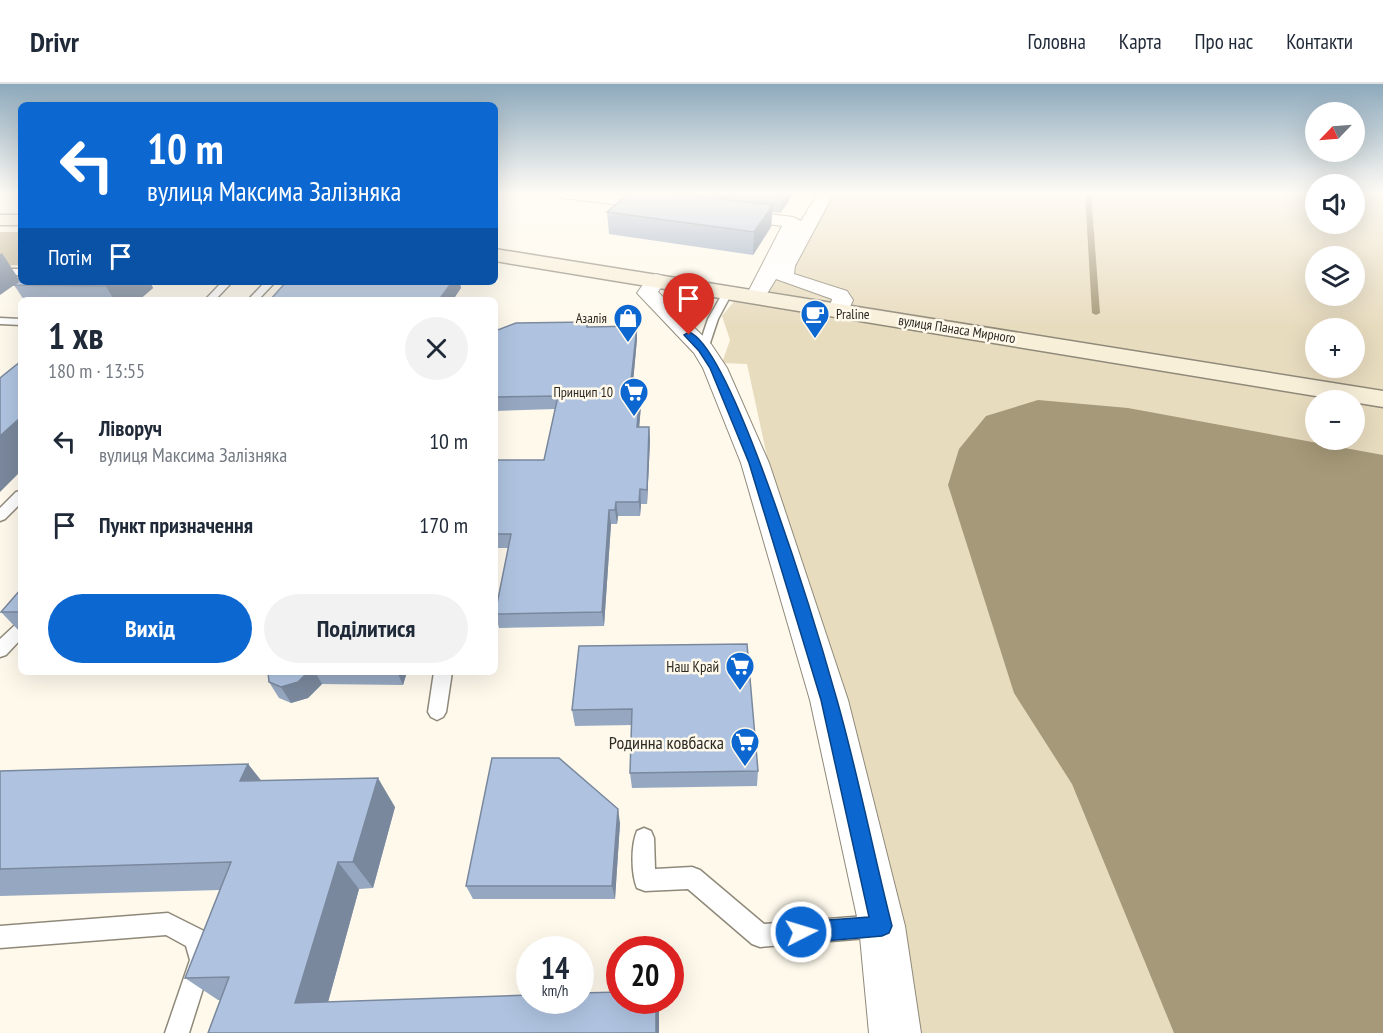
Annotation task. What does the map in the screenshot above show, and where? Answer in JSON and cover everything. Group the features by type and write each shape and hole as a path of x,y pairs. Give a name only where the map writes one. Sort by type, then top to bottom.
{"main road":[{"name":"вулиця Панаса Мирного","path":"498,255 1383,399"}],"street":[{"path":"756,296 768,279 777,251 785,237"},
{"path":"801,237 785,266 784,277 840,295 843,300 840,310"},
{"path":"656,280 647,293 703,349 715,368 755,463 782,545 829,700 882,926 895,1033"}],"lane":[{"path":"0,272 18,272"},
{"path":"213,297 224,285"},
{"path":"255,297 267,285"},
{"path":"703,349 713,319 728,291"},
{"path":"0,321 18,322"},
{"path":"0,516 18,498"},
{"path":"0,650 18,632"},
{"path":"437,712 443,675"},
{"path":"644,838 645,880 692,878 760,936 882,926"},
{"path":"0,937 168,924 196,939 201,960 177,1033"}],"shaded area":[{"path":"0,237 18,237 18,265 0,266"},
{"path":"803,237 1383,237 1383,393 768,293"},
{"path":"736,299 1305,392 1305,450 1365,450 1365,402 1383,405 1383,1033 920,1033 768,461 747,364 722,363 730,340 722,316"},
{"path":"1038,400 1128,408 1305,441 1305,450 1356,450 1383,455 1383,1033 1174,1033 1072,784 1014,693 948,485 959,449 986,416"}],"building":[{"path":"18,282 18,285 107,285 106,286 14,285"},
{"path":"283,285 450,285 441,297 273,297"},
{"path":"587,322 587,327 637,326 631,381 641,381 637,427 649,427 647,490 640,489 639,502 616,502 615,510 609,510 602,612 498,614 498,599 511,534 498,534 498,460 544,460 558,396 498,397 498,330 516,323"},
{"path":"18,363 18,420 0,436 0,378"},
{"path":"18,592 18,612 1,612"},
{"path":"747,644 758,771 630,773 632,709 572,710 579,646"},
{"path":"268,675 305,675 298,682 281,687 269,682"},
{"path":"492,758 559,758 618,809 612,886 466,886"},
{"path":"248,764 240,781 378,778 353,862 338,862 295,1003 516,995 516,1014 594,1014 594,993 606,992 606,1014 656,1014 656,1033 208,1033 229,977 185,978 231,862 0,869 0,771"}],"waterway":[{"path":"1091,237 1096,313"}],"place":[{"name":"Praline","path":"815,340"},
{"name":"Азалія","path":"628,344"},
{"name":"Принцип 10","path":"634,418"},
{"name":"Наш Край","path":"740,692"},
{"name":"Родинна ковбаска","path":"745,768"}],"route":[{"path":"689,335 703,349 715,368 755,463 782,545 829,700 882,926 801,932"}]}
